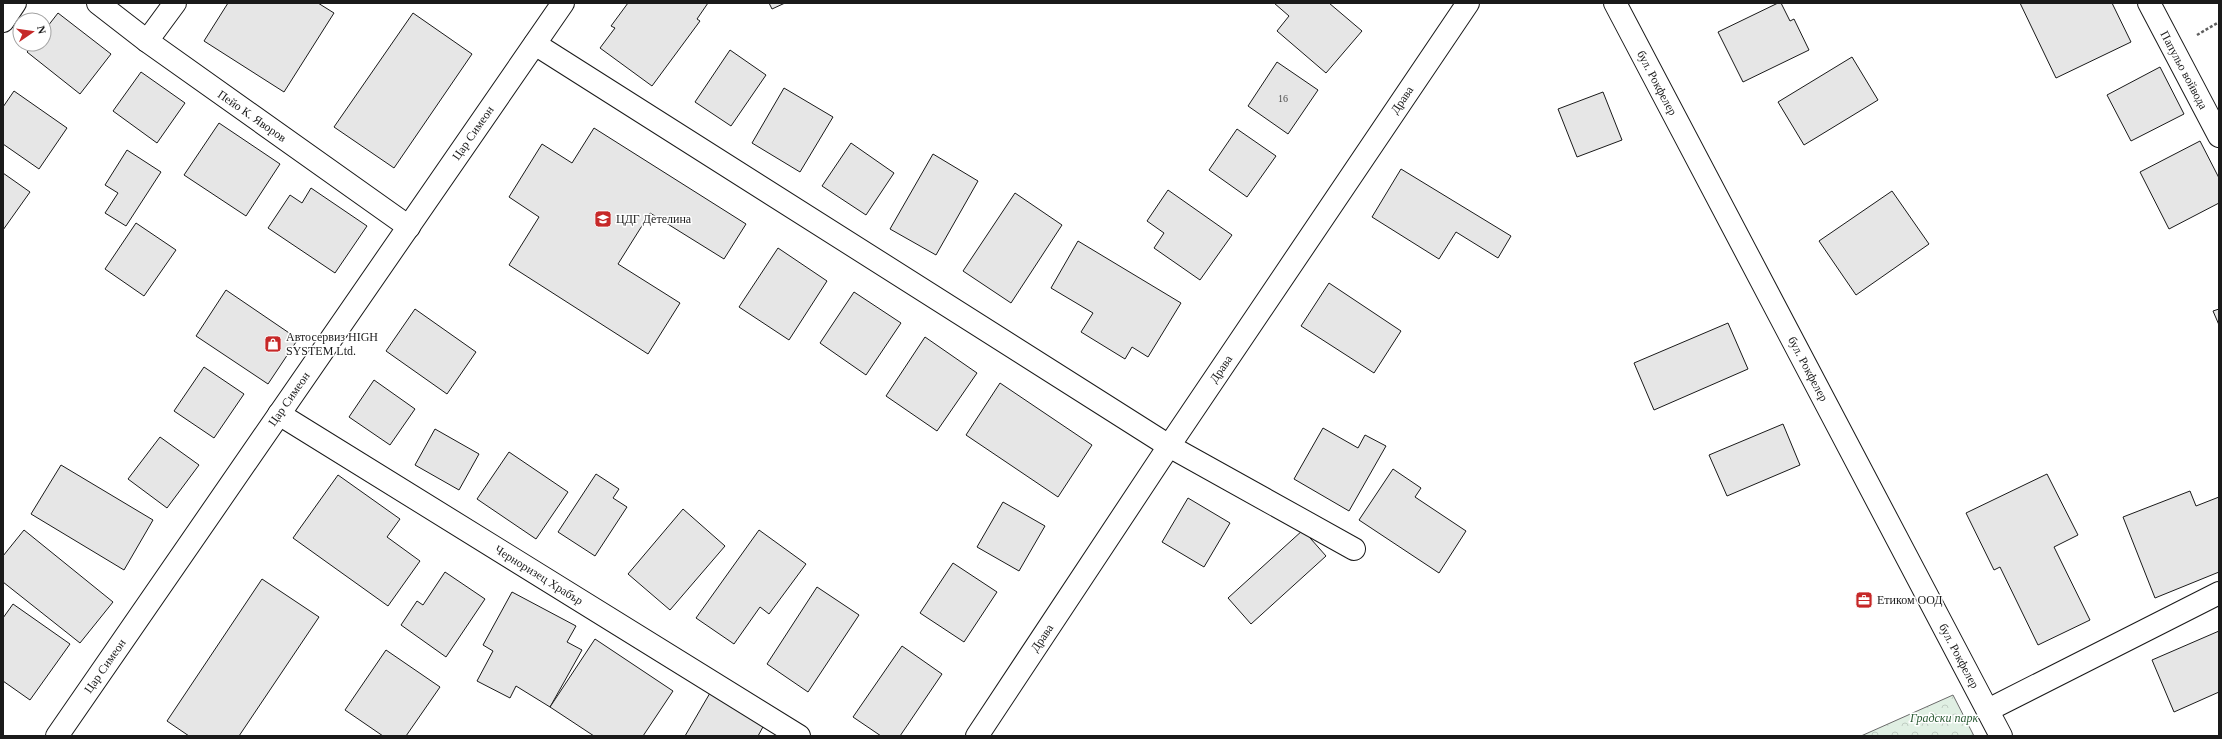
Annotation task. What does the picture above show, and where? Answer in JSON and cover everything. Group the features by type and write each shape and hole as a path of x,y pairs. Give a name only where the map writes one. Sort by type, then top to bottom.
{"street":[{"path":"3,21 15,3"},
{"name":"Пейо К. Яворов","path":"98,3 147,41 409,227"},
{"path":"147,41 175,3"},
{"name":"Цар Симеон","path":"56,736 563,3"},
{"name":"Драва","path":"977,736 1169,446 1468,3"},
{"name":"бул. Рокфелер","path":"1615,3 2001,736"},
{"name":"Папульо войвода","path":"2149,3 2219,136"},
{"path":"535,44 1169,446 1354,549"},
{"name":"Черноризец Храбър","path":"279,414 798,736"},
{"path":"1988,710 2219,593"}],"green space":[{"name":"Градски парк","path":"1953,695 1974,736 1861,736"}],"building":[{"path":"228,3 318,3 334,13 284,92 204,41"},
{"path":"628,3 708,3 697,19 700,21 652,86 600,48 615,28 611,26"},
{"path":"769,3 785,3 772,9"},
{"path":"1274,3 1329,3 1362,31 1326,73 1277,31 1289,16"},
{"path":"1778,3 1781,3 1790,21 1794,19 1809,50 1743,82 1718,32"},
{"path":"2020,3 2112,3 2131,42 2056,78"},
{"path":"58,13 111,54 80,94 27,52 52,52 52,21"},
{"path":"413,13 472,54 394,168 334,127"},
{"path":"730,50 766,75 731,126 695,102"},
{"path":"1852,57 1878,100 1804,145 1778,102"},
{"path":"1277,62 1318,90 1288,134 1248,106"},
{"path":"2160,67 2184,114 2131,141 2107,95"},
{"path":"141,72 185,103 157,143 113,111"},
{"path":"784,88 833,117 800,172 752,143"},
{"path":"14,91 67,128 39,169 3,144 3,107"},
{"path":"1603,92 1622,140 1577,157 1558,109"},
{"path":"219,123 280,164 246,216 184,175"},
{"path":"594,128 746,224 724,259 650,213 618,264 680,303 648,354 509,265 539,217 509,197 542,144 572,163"},
{"path":"1237,129 1276,156 1247,197 1209,170"},
{"path":"2200,141 2219,178 2219,203 2169,229 2140,172"},
{"path":"851,143 894,173 866,215 822,186"},
{"path":"127,150 161,172 126,226 105,213 118,193 105,185"},
{"path":"933,154 978,181 936,255 890,229"},
{"path":"1401,169 1511,236 1498,258 1456,232 1439,259 1372,217"},
{"path":"3,173 30,192 3,230"},
{"path":"311,188 367,226 335,273 268,228 290,195 302,203"},
{"path":"1168,190 1232,235 1200,280 1154,248 1164,233 1147,221"},
{"path":"1892,191 1929,244 1856,295 1819,241"},
{"path":"1015,193 1062,225 1011,303 963,271"},
{"path":"136,223 176,250 144,296 105,269"},
{"path":"1078,241 1181,303 1148,357 1132,347 1125,359 1081,332 1093,313 1051,288"},
{"path":"778,248 827,281 789,340 739,307"},
{"path":"1329,283 1401,331 1374,373 1301,326"},
{"path":"226,290 298,339 268,384 196,336"},
{"path":"854,292 901,323 866,375 820,343"},
{"path":"415,309 476,352 447,394 386,351"},
{"path":"2219,309 2219,325 2213,311"},
{"path":"1728,323 1748,369 1654,410 1634,363"},
{"path":"925,337 977,373 937,431 886,396"},
{"path":"204,367 244,394 214,438 174,411"},
{"path":"374,380 415,409 390,445 349,417"},
{"path":"1000,383 1092,445 1058,497 966,435"},
{"path":"1783,424 1800,465 1727,496 1709,455"},
{"path":"1323,428 1358,448 1365,435 1386,446 1349,511 1294,479"},
{"path":"435,429 479,454 459,490 415,465"},
{"path":"160,437 199,465 167,508 128,479"},
{"path":"509,452 568,492 536,539 477,499"},
{"path":"61,465 153,520 124,570 31,514"},
{"path":"1393,469 1421,488 1415,497 1466,531 1439,573 1359,520"},
{"path":"596,474 619,489 613,498 627,507 595,556 558,532"},
{"path":"2047,474 2078,535 2054,547 2090,620 2038,645 2000,567 1994,570 1966,513"},
{"path":"338,475 400,519 387,537 420,561 388,606 293,538"},
{"path":"2190,491 2196,506 2219,497 2219,572 2155,598 2123,517"},
{"path":"1188,498 1230,523 1204,567 1162,542"},
{"path":"1003,502 1045,526 1019,571 977,547"},
{"path":"683,509 725,546 670,610 628,574"},
{"path":"24,530 113,602 80,643 3,582 3,556"},
{"path":"759,530 806,564 769,614 760,607 734,644 696,618"},
{"path":"1303,530 1326,556 1251,624 1228,598"},
{"path":"953,563 997,592 964,642 920,613"},
{"path":"445,572 485,599 446,657 401,625 417,601 423,605"},
{"path":"262,579 319,617 239,736 189,736 167,721"},
{"path":"817,587 859,615 808,692 767,664"},
{"path":"512,592 576,626 567,642 582,650 550,707 516,686 510,698 477,681 493,651 483,645"},
{"path":"13,604 70,644 30,700 3,681 3,618"},
{"path":"2219,631 2219,692 2174,712 2152,660"},
{"path":"595,639 673,691 643,736 594,736 550,707"},
{"path":"902,646 942,674 900,736 881,736 853,717"},
{"path":"386,650 440,687 406,736 383,736 345,710"},
{"path":"710,693 764,725 758,736 685,736"}],"place":[{"name":"ЦДГ Детелина","path":"603,219"},
{"name":"Автосервиз HIGH SYSTEM Ltd.","path":"273,344"},
{"name":"Етиком ООД","path":"1864,600"}]}
